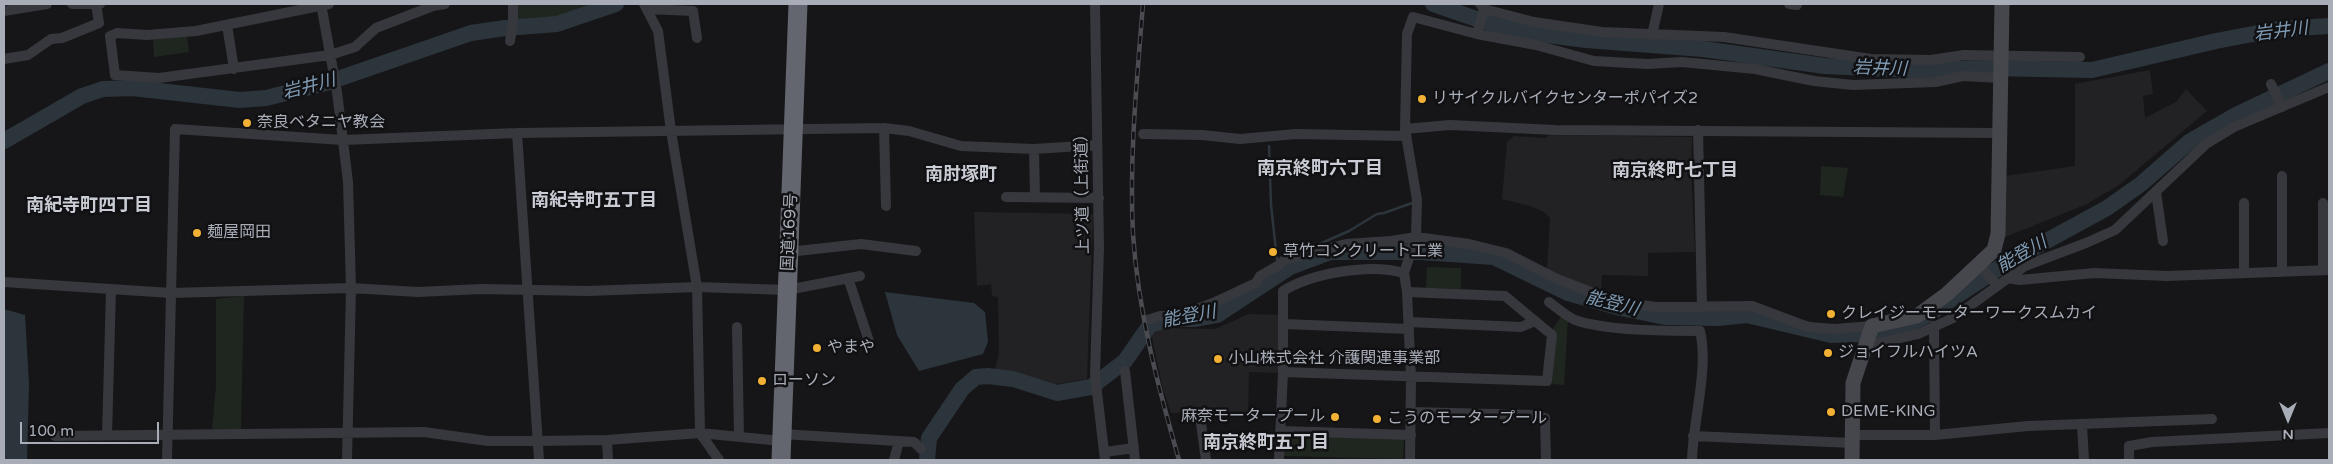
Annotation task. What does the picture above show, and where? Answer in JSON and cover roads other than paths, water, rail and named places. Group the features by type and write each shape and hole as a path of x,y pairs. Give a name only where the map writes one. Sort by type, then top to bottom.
{"highway":[{"name":"国道169号","path":"781,460 788,252 795,128 798,4"}],"street":[{"path":"4,12 47,4"},
{"path":"4,58 28,54 52,39 62,38 99,23 98,4 72,4"},
{"path":"347,460 351,288 348,182 337,92 330,55 324,5 227,25 170,33 147,35 117,33 110,36 115,75 160,78 330,55 355,47 376,28 426,8 445,4"},
{"path":"510,41 514,22 513,4"},
{"name":"上ツ道（上街道）","path":"1095,4 1098,198 1096,384 1105,456"},
{"path":"1652,35 1659,4"},
{"path":"1852,460 1853,383 1870,336 1917,316 1947,294 1994,250 1998,234 2002,4"},
{"path":"645,6 693,11 697,38"},
{"path":"645,6 658,31 671,131 697,287 700,432 718,460"},
{"path":"1477,32 1482,9 1534,22 1602,32 1724,37 1871,59 1924,60 1964,54 2080,57"},
{"path":"1410,460 1411,377 1406,269 1415,240 1417,200 1405,132 1407,34 1414,17 1536,45 1594,61 1647,64 1682,62 1755,69 1814,81 1853,85 1935,82 1963,76 2001,77"},
{"path":"227,25 234,69"},
{"path":"2272,86 2281,106"},
{"path":"1147,320 1160,316 1177,316 1213,303 1256,282 1260,276 1284,260 1346,244 1415,240 1469,244 1506,253 1558,279 1614,301 1656,307 1752,306 1795,323 1820,329 1870,336 1918,334 1953,318 1997,284 2025,266 2115,230 2206,144 2234,127 2329,87"},
{"path":"1143,134 1202,135 1240,139 1296,134 1405,132 1450,125 1548,130 2000,133"},
{"path":"884,128 886,206"},
{"path":"167,460 175,129 343,140 517,133 884,128 909,131 961,146 1034,149 1097,145"},
{"path":"1698,130 1702,307"},
{"path":"517,133 538,460"},
{"path":"1034,149 1035,197"},
{"path":"2282,176 2282,271"},
{"path":"2156,192 2163,241"},
{"path":"1006,197 1098,198"},
{"path":"2244,203 2244,272"},
{"path":"2007,278 2020,280 2094,273 2167,276 2326,270 2325,208"},
{"path":"788,252 861,244 916,251"},
{"path":"1980,265 1997,284"},
{"path":"1279,460 1284,372 1283,291 1296,283 1317,276 1387,268 1406,269"},
{"path":"4,282 171,293 351,288 404,292 588,291 697,287 787,290 860,276"},
{"path":"848,278 869,341"},
{"path":"107,435 111,290"},
{"path":"1284,372 1547,380 1552,335 1505,296 1407,292"},
{"path":"1549,302 1574,319 1600,324 1646,330 1700,331 1702,339 1701,383 1693,436 1692,460"},
{"path":"1284,324 1522,326 1535,320"},
{"path":"1934,326 1935,435"},
{"path":"737,327 739,436"},
{"path":"1124,371 1135,460"},
{"path":"1411,412 1535,415 1545,418 1546,460"},
{"path":"1200,416 1206,460"},
{"path":"1693,436 1852,439 1935,435 2028,426 2212,419"},
{"path":"2082,425 2084,460"},
{"path":"1281,431 1411,436"},
{"path":"55,436 424,432 488,441 537,441 607,440 700,432 782,438 898,440 914,442 921,449"},
{"path":"2129,460 2129,446 2152,442 2329,433"},
{"path":"607,440 608,460"},
{"path":"894,460 898,440"},
{"path":"1105,456 1134,448"}],"waterway":[{"name":"岩井川","path":"4,141 82,96 103,89 132,88 240,100 266,98 326,83 471,33 557,24 616,4"},
{"name":"岩井川","path":"1433,4 1491,24 1533,33 1586,40 1703,49 1825,66 1913,70 1985,68 2092,70 2216,41 2279,29 2329,26"},
{"name":"能登川","path":"927,460 929,438 962,389 976,377 988,376 1013,379 1057,393 1091,387 1125,361 1150,325 1170,319 1195,319 1217,315 1290,267 1330,252 1421,252 1494,257 1568,293 1621,308 1665,317 1718,318 1747,315 1831,335 1891,333 1929,314 2008,262 2107,208 2141,184 2189,142 2236,115 2329,71"},
{"path":"1269,146 1271,205 1277,260"},
{"path":"1308,249 1349,231 1377,214 1412,203"}],"railway":[{"path":"1143,4 1133,147 1133,234 1144,320 1179,460"}],"place":[{"name":"リサイクルバイクセンターポパイズ2","path":"1422,99"},
{"name":"奈良ベタニヤ教会","path":"247,123"},
{"name":"麺屋岡田","path":"197,233"},
{"name":"草竹コンクリート工業","path":"1273,252"},
{"name":"クレイジーモーターワークスムカイ","path":"1831,314"},
{"name":"やまや","path":"817,348"},
{"name":"ジョイフルハイツA","path":"1828,353"},
{"name":"小山株式会社 介護関連事業部","path":"1218,359"},
{"name":"ローソン","path":"762,381"},
{"name":"DEME-KING","path":"1831,412"},
{"name":"麻奈モータープール","path":"1335,417"},
{"name":"こうのモータープール","path":"1377,419"}],"district":[{"name":"南京終町六丁目","path":"1320,169"},
{"name":"南京終町七丁目","path":"1675,171"},
{"name":"南肘塚町","path":"961,175"},
{"name":"南紀寺町五丁目","path":"594,201"},
{"name":"南紀寺町四丁目","path":"89,206"},
{"name":"南京終町五丁目","path":"1266,443"}]}
